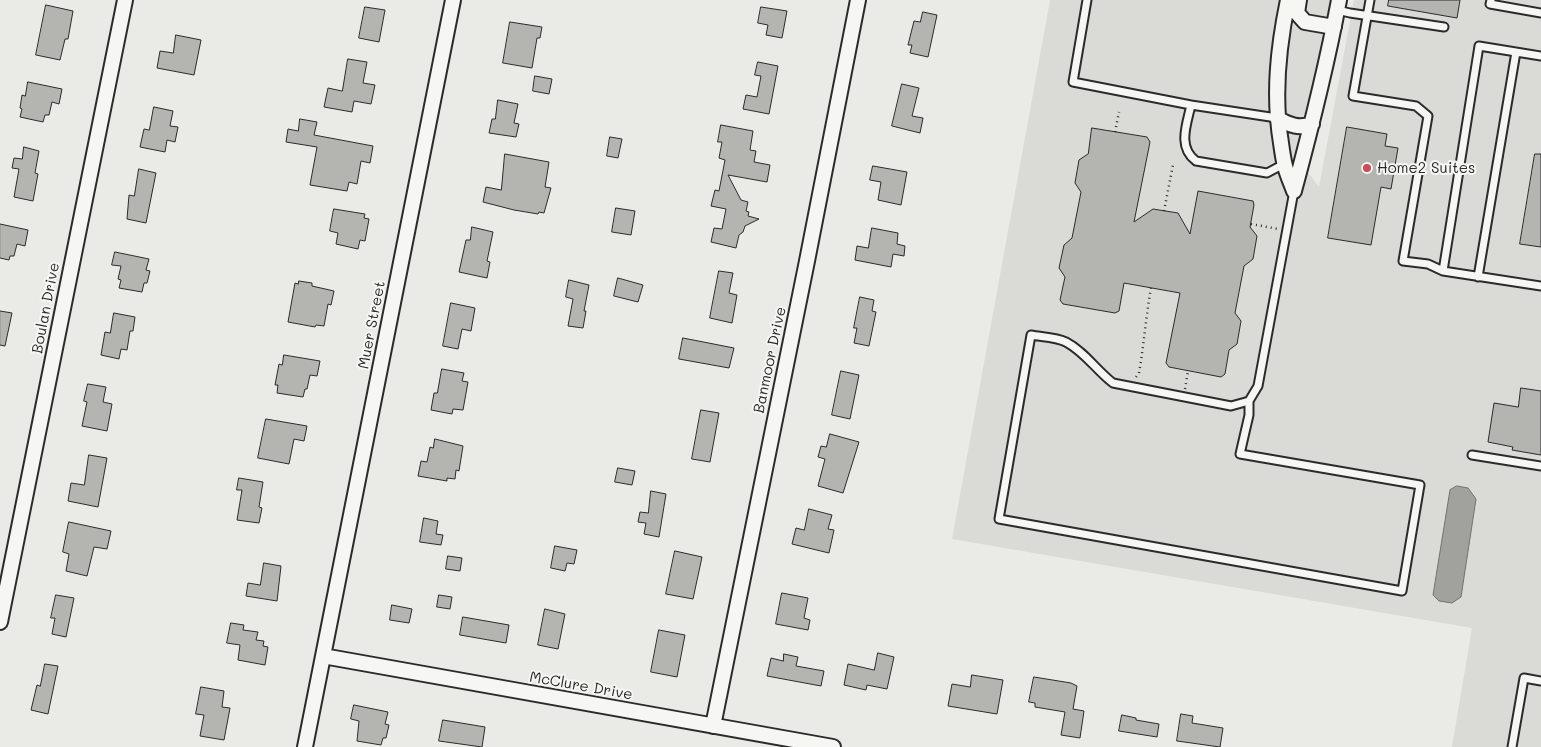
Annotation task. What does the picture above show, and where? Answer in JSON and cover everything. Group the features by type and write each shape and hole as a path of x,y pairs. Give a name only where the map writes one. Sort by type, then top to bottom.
{"street":[{"name":"Boulan Drive","path":"0,622 125,0"},
{"name":"Muer Street","path":"305,747 453,0"},
{"name":"Banmoor Drive","path":"713,726 858,0"},
{"path":"1288,0 1278,60 1277,118 1284,164 1294,191"},
{"path":"1299,0 1297,13 1305,22 1334,27"},
{"path":"1294,191 1312,124 1338,5"},
{"path":"1277,118 1288,124 1304,127 1312,124"},
{"name":"McClure Drive","path":"324,656 833,747"}],"lane":[{"path":"1088,0 1073,82 1277,118"},
{"path":"1370,0 1353,96 1416,106 1428,116 1403,261 1428,264 1443,271 1541,286"},
{"path":"1491,0 1490,4 1541,13"},
{"path":"1338,5 1367,15 1444,27"},
{"path":"1443,271 1479,46 1541,56"},
{"path":"1478,277 1516,52"},
{"path":"1191,104 1184,140 1189,156 1196,161 1267,174 1284,164"},
{"path":"1248,401 1231,406 1113,383 1099,372 1090,359 1065,342 1031,334 999,519 1402,591 1420,486 1240,454 1249,415 1248,401 1258,386 1294,191"},
{"path":"1472,455 1541,466"},
{"path":"1512,747 1524,678 1541,681"}],"path":[{"path":"1115,132 1119,112"},
{"path":"1164,211 1173,165"},
{"path":"1251,224 1278,229"},
{"path":"1136,377 1139,372 1143,348 1144,323 1151,288"},
{"path":"1184,390 1188,371"}],"shaded area":[{"path":"1050,0 1331,0 1295,155 1319,187 1354,0 1541,0 1541,747 1452,747 1472,628 952,539"},
{"path":"1457,486 1468,488 1476,499 1461,597 1452,603 1439,601 1433,595 1450,490"}],"building":[{"path":"1389,0 1460,0 1457,18 1388,6"},
{"path":"46,5 73,11 68,39 65,39 60,60 36,55"},
{"path":"365,7 385,10 379,42 359,38"},
{"path":"761,7 787,11 782,38 766,35 768,25 758,23"},
{"path":"923,12 937,15 928,57 910,53 912,45 908,45 914,21 920,22"},
{"path":"510,22 542,27 540,38 537,38 532,68 503,63"},
{"path":"176,35 201,40 194,75 157,68 160,51 173,53"},
{"path":"348,59 367,62 363,83 375,85 371,104 354,101 352,112 324,107 328,88 342,91"},
{"path":"758,62 778,66 769,114 743,109 746,95 757,97 761,76 755,75"},
{"path":"535,76 552,79 549,94 533,91"},
{"path":"28,82 62,89 59,104 52,102 49,115 45,115 43,122 20,117 22,95 25,96"},
{"path":"902,84 919,88 912,116 923,118 920,133 892,126"},
{"path":"498,100 518,104 514,123 519,124 516,137 489,133 492,119 495,119"},
{"path":"154,107 173,111 170,126 178,127 175,142 167,140 165,152 140,147 144,129 149,130"},
{"path":"300,119 317,122 314,135 373,146 370,163 361,161 357,184 349,182 347,191 310,185 317,147 286,142 288,129 298,131"},
{"path":"721,125 753,131 750,150 756,151 754,162 770,165 767,182 728,175 741,200 748,202 746,211 749,212 748,216 759,219 745,226 743,232 739,235 736,248 711,242 714,228 722,229 726,209 711,206 715,190 719,191 725,160 719,158 722,142 718,142"},
{"name":"Home2 Suites","path":"1347,127 1387,134 1385,146 1398,148 1391,189 1381,187 1371,245 1328,238"},
{"path":"1092,128 1147,137 1150,142 1134,222 1153,209 1178,213 1190,234 1198,191 1253,201 1250,227 1257,236 1253,259 1244,266 1235,313 1241,321 1237,344 1229,350 1225,374 1221,377 1169,367 1166,363 1180,293 1124,283 1119,311 1115,313 1063,304 1060,300 1065,277 1059,268 1064,245 1072,238 1081,192 1075,183 1079,160 1088,154"},
{"path":"610,137 622,139 618,158 607,156"},
{"path":"24,147 39,151 35,173 38,174 33,201 14,197 19,169 12,168 14,158 22,159"},
{"path":"505,154 549,162 545,187 551,188 544,213 539,212 538,214 514,210 483,202 486,187 501,190"},
{"path":"1535,154 1541,154 1541,247 1520,244"},
{"path":"873,166 907,172 901,205 878,200 881,182 870,180"},
{"path":"139,169 156,173 146,223 127,219 129,195 134,196"},
{"path":"616,208 635,211 631,235 612,232"},
{"path":"334,209 365,214 364,218 369,219 365,241 360,240 358,249 336,244 338,233 330,231"},
{"path":"0,224 28,230 25,246 17,244 14,256 10,256 9,260 0,258"},
{"path":"472,227 493,232 487,261 490,262 487,278 459,272 466,240 470,240"},
{"path":"872,228 898,233 897,244 905,246 904,256 893,254 891,267 855,260 857,246 868,248"},
{"path":"115,252 149,259 146,270 150,271 142,292 119,288 121,280 118,279 121,266 112,265"},
{"path":"719,271 733,273 729,293 737,295 732,323 710,318"},
{"path":"618,278 643,285 638,302 614,296"},
{"path":"569,280 589,285 583,328 568,326 573,299 566,297"},
{"path":"299,281 312,283 312,286 334,291 331,305 328,304 324,326 316,325 315,327 288,322 295,283 298,284"},
{"path":"860,297 874,300 872,311 876,312 869,346 854,343 857,328 854,328"},
{"path":"451,303 475,308 471,331 462,329 458,349 443,346"},
{"path":"0,311 12,313 5,346 0,345"},
{"path":"114,313 135,317 133,331 130,331 127,350 121,349 119,359 101,355 105,332 110,333"},
{"path":"683,338 734,348 729,368 679,359"},
{"path":"284,355 320,361 317,376 310,375 303,397 277,393 278,385 275,385 279,364 282,365"},
{"path":"442,369 464,373 462,381 468,382 463,410 453,409 452,414 431,410 434,393 437,393"},
{"path":"841,371 859,375 850,419 832,415"},
{"path":"88,384 106,387 103,402 112,404 107,431 82,426 87,402 84,401"},
{"path":"1521,388 1541,391 1541,455 1512,450 1513,447 1488,442 1494,403 1518,407"},
{"path":"701,410 719,413 710,462 692,459"},
{"path":"266,419 307,426 304,441 294,439 289,464 258,458"},
{"path":"830,434 859,442 843,493 818,486 825,459 818,457 821,446 826,447"},
{"path":"435,439 463,446 459,471 456,470 455,479 447,478 447,481 418,476 421,461 427,462 430,447 433,448"},
{"path":"89,455 107,458 98,507 68,501 71,483 84,485"},
{"path":"618,468 635,471 632,485 615,482"},
{"path":"239,478 263,482 259,507 262,508 259,523 237,520 242,490 237,490"},
{"path":"651,491 666,494 659,537 644,534 646,523 638,522 640,512 648,513"},
{"path":"809,509 832,515 828,529 834,530 829,553 792,544 796,528 804,530"},
{"path":"424,518 438,521 436,534 443,535 441,545 420,542"},
{"path":"69,522 111,531 107,549 94,547 87,576 66,571 69,554 63,552"},
{"path":"555,546 577,550 574,564 567,563 565,571 551,568"},
{"path":"675,551 702,557 693,599 666,594"},
{"path":"448,556 462,558 460,571 446,569"},
{"path":"264,563 281,566 277,601 246,596 248,583 260,585"},
{"path":"782,593 808,598 804,618 810,620 808,630 776,624"},
{"path":"56,595 74,598 66,637 52,634 55,618 51,618"},
{"path":"439,595 452,597 450,609 437,607"},
{"path":"392,605 412,609 409,623 390,620"},
{"path":"545,609 565,614 558,649 538,645"},
{"path":"463,617 509,625 506,643 460,635"},
{"path":"231,623 244,625 243,630 258,632 256,640 264,641 263,646 268,647 265,665 238,660 240,645 227,643"},
{"path":"659,630 685,635 677,677 651,672"},
{"path":"878,653 894,657 887,689 867,685 866,690 844,685 848,664 874,670"},
{"path":"784,654 798,657 796,666 824,671 821,686 767,676 771,658 783,661"},
{"path":"45,664 58,666 48,714 31,710 37,685 40,686"},
{"path":"972,675 1003,680 997,714 948,706 952,684 970,687"},
{"path":"1034,677 1071,683 1077,686 1073,709 1084,711 1080,738 1061,735 1065,712 1035,707 1035,703 1029,702"},
{"path":"201,687 224,691 222,707 230,708 224,740 200,736 204,715 196,714"},
{"path":"354,705 388,712 385,724 389,725 386,738 383,738 381,745 357,741 359,721 351,719"},
{"path":"1181,714 1193,716 1192,723 1223,728 1220,747 1177,741"},
{"path":"1122,715 1136,718 1136,720 1159,724 1157,737 1119,731"},
{"path":"443,720 485,727 482,747 439,741"}],"place":[{"name":"Home2 Suites","path":"1367,168"}]}
